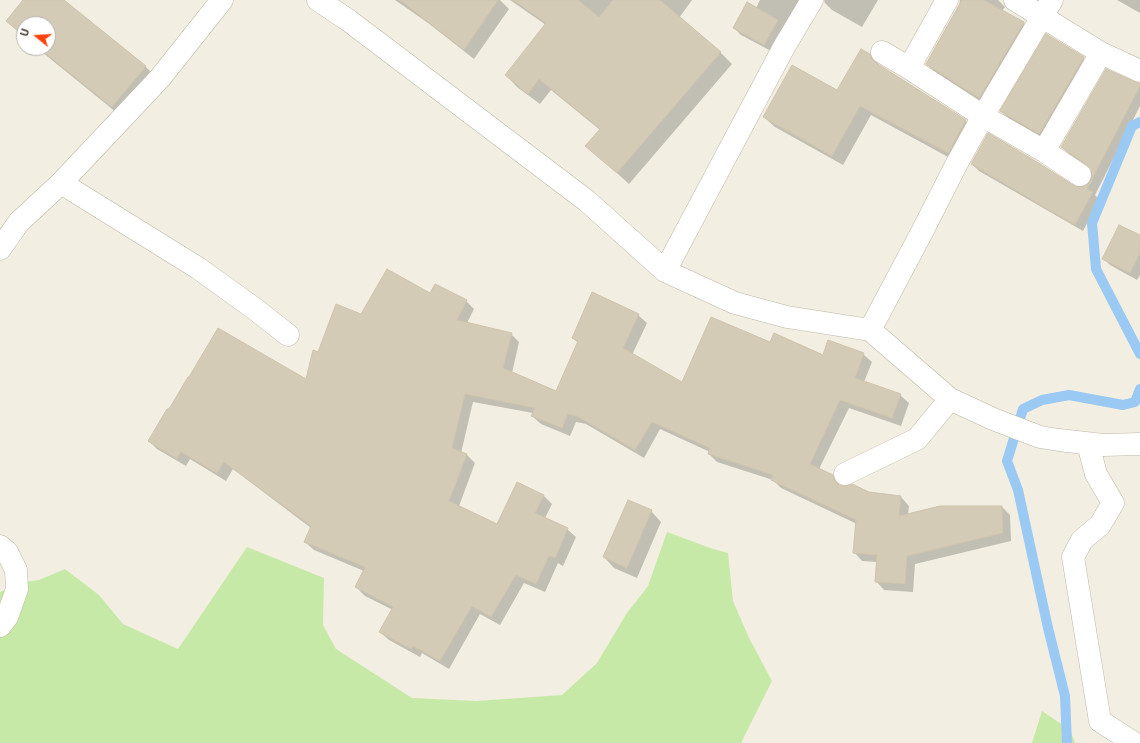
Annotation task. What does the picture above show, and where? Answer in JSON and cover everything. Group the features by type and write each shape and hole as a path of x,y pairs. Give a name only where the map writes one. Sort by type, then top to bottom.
{"street":[{"path":"0,248 19,222 61,183 160,78 222,0"},
{"path":"318,0 348,20 587,201 665,271 735,303 787,317 870,330 950,399 1005,424 1040,437 1103,446 1140,444"},
{"path":"665,271 784,47 812,0"},
{"path":"909,68 947,0"},
{"path":"1015,0 1048,8 1101,53 1140,71"},
{"path":"870,330 983,116 1048,8"},
{"path":"882,52 983,116 1044,151 1080,175"},
{"path":"1044,151 1101,53"},
{"path":"61,183 198,268 288,335"},
{"path":"846,474 917,439 950,399"},
{"path":"1088,444 1096,474 1113,503 1100,525 1082,540 1074,557 1100,721 1134,743"},
{"path":"0,546 7,552 16,570 17,589 7,617 0,626"}],"green space":[{"path":"667,532 728,553 733,601 749,638 772,681 741,743 0,743 0,592 25,582 39,580 65,569 99,595 123,624 178,649 247,547 324,578 323,625 336,649 412,698 476,701 562,695 597,663 627,613 648,586"},
{"path":"1042,711 1070,730 1075,743 1032,743"}],"building":[{"path":"23,0 64,0 146,66 112,107 49,56 56,56 56,16 16,16 16,29 6,21"},
{"path":"400,0 498,0 464,50"},
{"path":"513,0 578,0 599,17 613,0 660,0 721,52 617,173 585,146 600,129 539,79 528,94 505,75 546,23"},
{"path":"962,0 984,0 1024,22 979,98 926,64"},
{"path":"747,2 778,20 764,45 733,28"},
{"path":"1046,34 1084,57 1039,134 1000,111"},
{"path":"861,49 870,54 871,58 876,63 966,120 948,153 860,106 832,156 763,117 792,65 837,90"},
{"path":"1106,69 1140,83 1140,86 1087,189 1093,192 1075,225 971,164 988,133 1073,185 1080,187 1086,186 1090,182 1092,176 1091,169 1061,147"},
{"path":"1119,225 1140,235 1140,253 1130,273 1102,259"},
{"path":"387,269 430,293 435,284 467,300 457,320 512,333 503,368 556,391 578,341 572,338 592,292 639,314 623,348 682,382 711,317 770,342 774,333 823,355 828,340 864,353 855,378 901,394 892,418 840,400 810,464 833,475 834,480 838,485 844,486 852,484 869,492 901,496 899,516 940,506 1002,506 1003,533 907,556 905,584 875,582 877,555 853,553 856,520 771,480 773,475 708,454 710,448 652,422 635,450 577,416 568,414 562,428 531,416 535,408 465,394 452,448 467,454 449,501 497,524 517,482 544,495 535,513 568,528 555,558 549,556 536,584 516,575 491,617 472,606 440,661 413,646 411,649 379,632 393,607 355,587 365,567 304,542 311,526 224,462 217,473 181,452 177,459 148,441 218,328 306,379 313,350 318,352 336,304 361,314"},
{"path":"628,500 652,510 627,568 603,557"}],"waterway":[{"path":"1140,122 1132,126 1092,223 1096,269 1140,354"},
{"path":"1067,743 1065,696 1048,628 1018,490 1007,461 1023,409 1042,400 1069,395 1123,405 1135,402 1140,389"}]}
